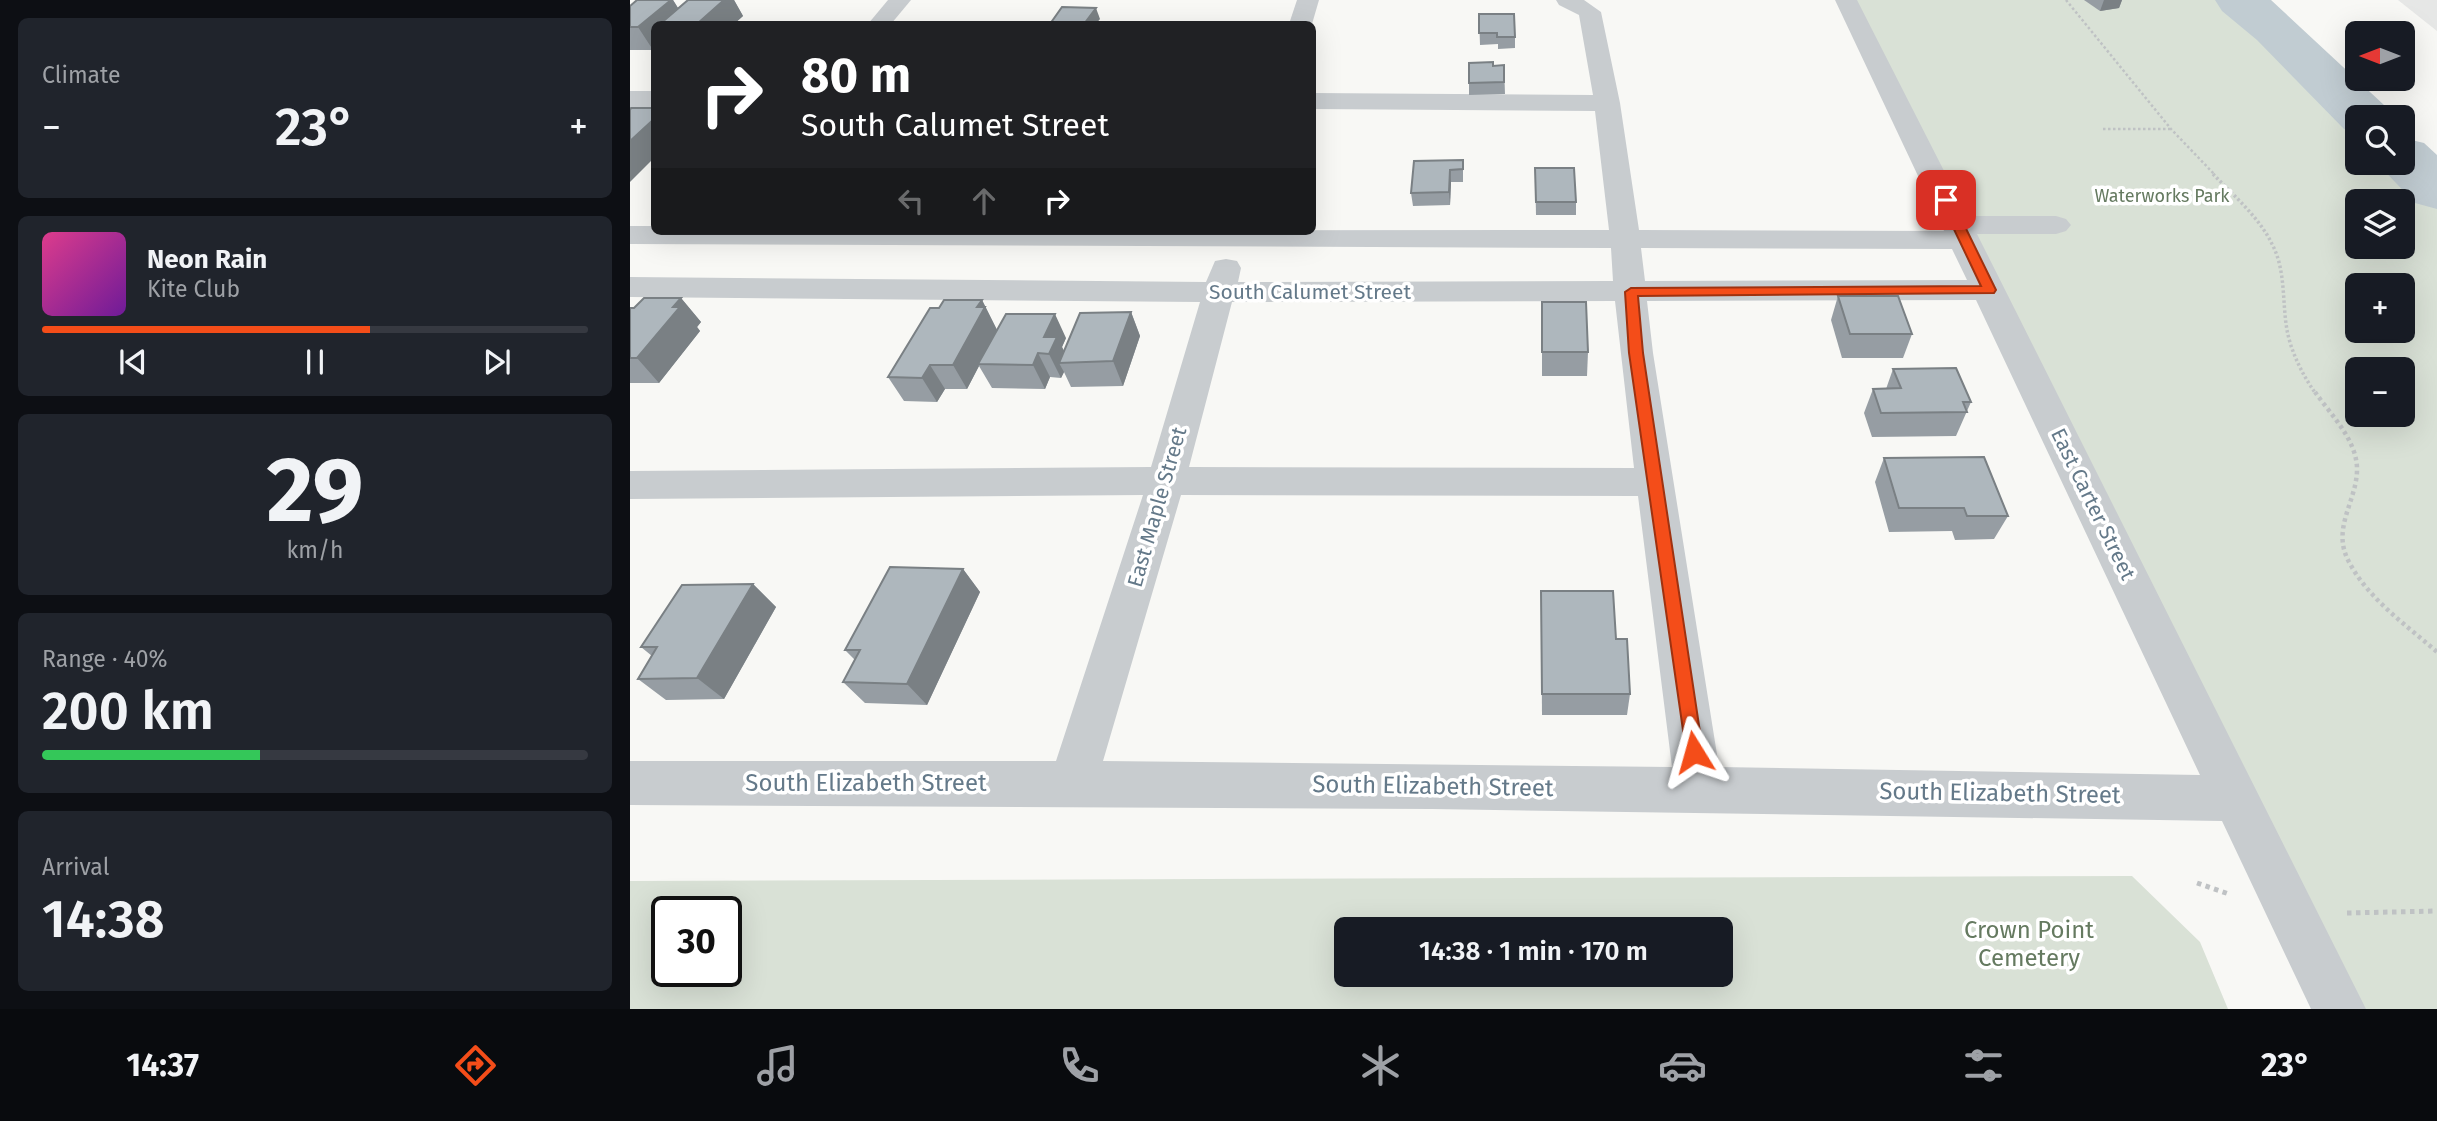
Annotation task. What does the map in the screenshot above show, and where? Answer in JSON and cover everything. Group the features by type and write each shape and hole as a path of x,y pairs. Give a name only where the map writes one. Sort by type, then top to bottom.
{"street":[{"path":"882,21 900,0"},
{"path":"1302,21 1308,0"},
{"path":"1567,0 1590,12 1607,103 1625,238 1636,353 1699,788"},
{"name":"East Carter Street","path":"1846,0 2339,1009"},
{"path":"630,99 651,99"},
{"path":"1316,101 1607,103"},
{"path":"1316,235 1625,238 1962,233 2056,225"},
{"path":"630,235 651,235"},
{"path":"637,295 697,235"},
{"name":"East Maple Street","path":"1073,782 1166,481 1237,235"},
{"name":"South Calumet Street","path":"637,295 1989,290"},
{"path":"630,485 1166,481 1655,482"},
{"name":"South Elizabeth Street","path":"630,783 1073,782 2235,797"}],"path":[{"path":"2066,0 2171,129 2251,214 2273,245 2283,285 2287,331 2304,377 2351,442 2357,471 2342,528 2347,558 2372,595 2437,652"},
{"path":"2103,130 2171,129"}],"shaded area":[{"path":"2398,0 2437,0 2437,31"}],"green space":[{"name":"Waterworks Park","path":"1846,0 2240,0 2275,29 2352,105 2345,105 2345,175 2415,175 2415,168 2437,190 2437,1009 2339,1009"},
{"name":"Crown Point Cemetery","path":"2132,876 2200,942 2228,1009 630,1009 630,881"}],"building":[{"path":"637,0 671,0 638,27 630,27 630,6"},
{"path":"688,0 724,0 700,21 664,21"},
{"path":"1062,7 1096,8 1086,21 1052,21"},
{"path":"1479,14 1514,14 1515,37 1479,33"},
{"path":"1493,62 1493,66 1504,65 1504,82 1469,83 1469,63"},
{"path":"651,108 651,122 630,141 630,110"},
{"path":"1463,160 1463,169 1450,170 1449,192 1411,193 1414,161"},
{"path":"1535,168 1574,168 1576,202 1536,202"},
{"path":"1838,296 1898,296 1912,334 1850,334"},
{"path":"644,298 681,298 673,307 680,307 637,358 630,358 630,308 634,308"},
{"path":"944,300 982,300 977,307 985,307 953,365 930,365 922,378 888,377 930,308 939,308"},
{"path":"1542,302 1586,302 1588,352 1542,352"},
{"path":"1131,312 1113,361 1059,363 1080,313"},
{"path":"1006,314 1055,314 1044,337 1057,337 1049,354 1038,353 1033,365 978,364"},
{"path":"1956,368 1971,402 1963,402 1967,412 1881,413 1873,389 1901,388 1893,369"},
{"path":"1984,457 2008,516 1967,516 1964,508 1899,508 1884,458"},
{"path":"890,567 963,569 907,684 843,682 860,650 845,650"},
{"path":"753,584 697,678 638,679 657,647 641,647 682,585"},
{"path":"1541,591 1613,591 1616,639 1627,639 1630,694 1542,694"}],"waterway":[{"path":"2240,0 2275,29 2352,105"},
{"path":"2415,168 2437,190"}],"route":[{"path":"1694,752 1636,353 1631,292 1989,290 1946,200"}]}
